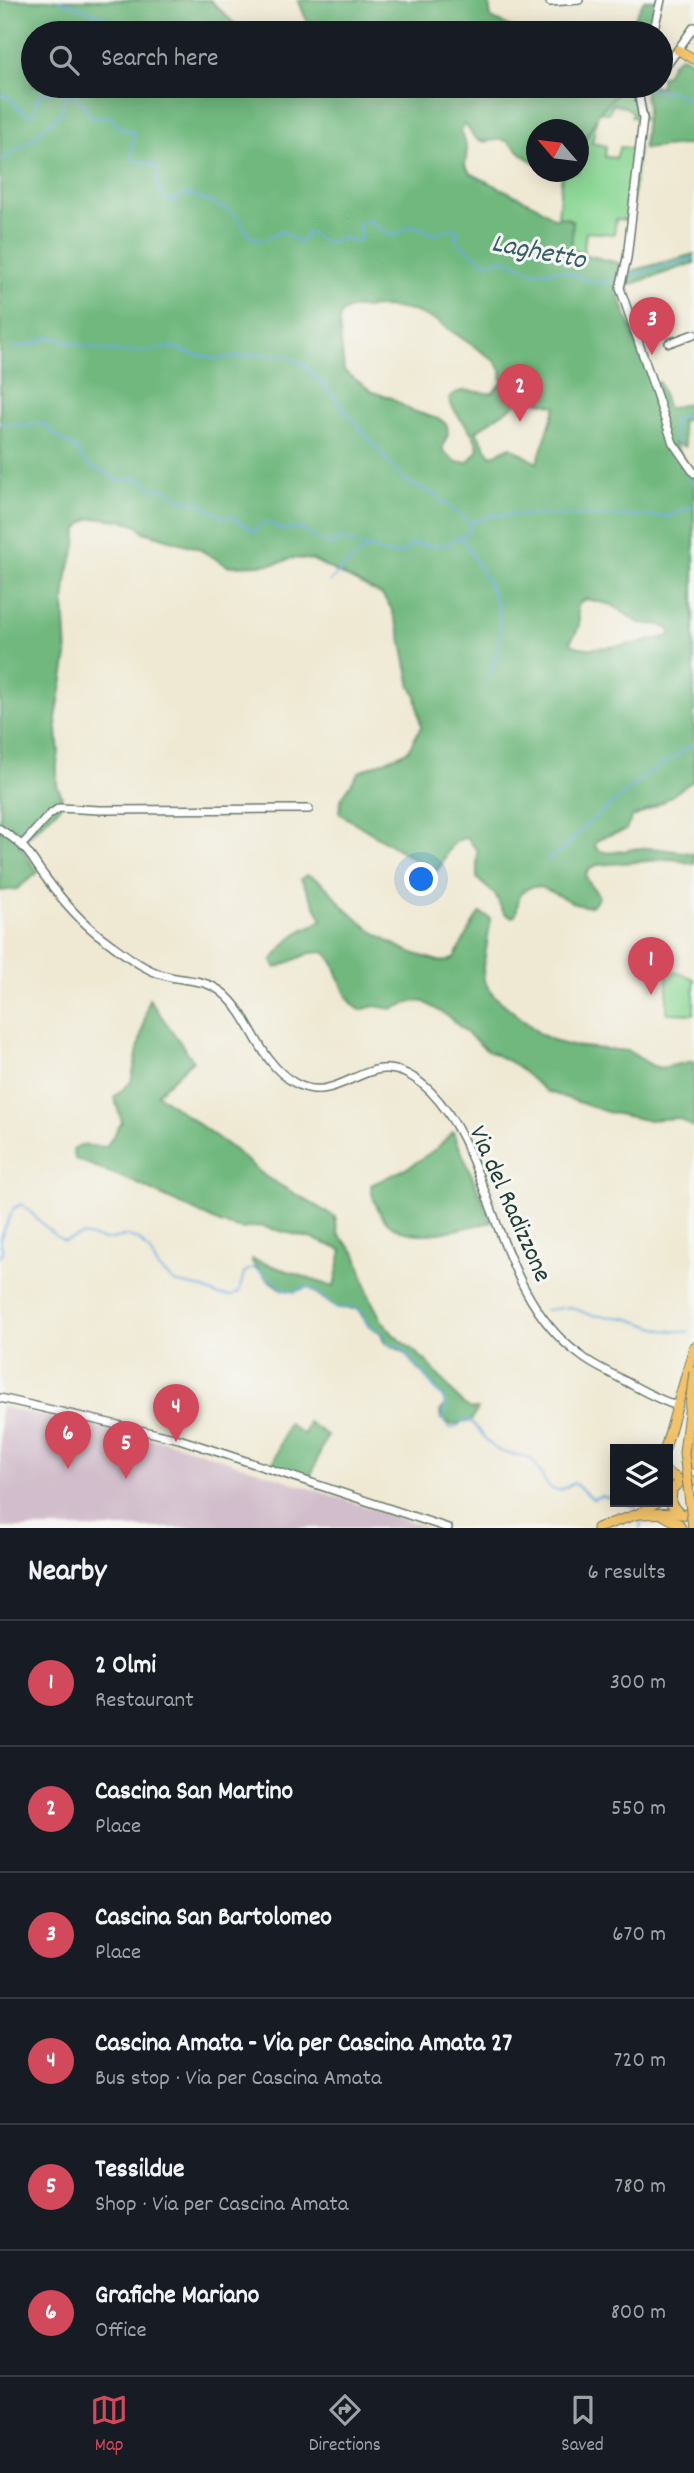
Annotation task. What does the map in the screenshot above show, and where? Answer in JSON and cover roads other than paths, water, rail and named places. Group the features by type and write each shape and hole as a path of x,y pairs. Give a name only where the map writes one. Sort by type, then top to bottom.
{"main road":[{"path":"678,50 694,59"},
{"path":"667,1444 694,1347"},
{"path":"693,1528 684,1453 694,1371"},
{"path":"694,1434 694,1464"},
{"path":"673,1476 682,1480 694,1480"},
{"path":"673,1487 682,1480"},
{"path":"673,1506 679,1514 683,1528"},
{"path":"603,1527 649,1507"},
{"path":"655,1512 668,1516 683,1528"},
{"path":"638,1514 655,1512 694,1515"}],"street":[{"path":"550,2 579,0"},
{"path":"656,21 661,0"},
{"path":"673,57 694,27"},
{"path":"639,98 643,119 620,288 675,445 694,473"},
{"path":"669,343 694,334"},
{"path":"22,845 49,815 60,808 309,809"},
{"name":"Via del Radizzone","path":"0,829 22,845 58,894 79,918 103,939 158,973 191,979 221,992 242,1016 272,1064 293,1082 301,1086 321,1088 344,1083 364,1072 388,1067 404,1072 420,1082 432,1093 463,1138 513,1263 538,1312 581,1357 663,1401 678,1406"},
{"path":"0,1398 179,1439 448,1528"},
{"path":"663,1401 673,1412 674,1420"}],"waterway":[{"path":"59,0 111,21"},
{"path":"673,92 694,102"},
{"name":"Laghetto","path":"0,96 5,95 23,112 31,115 35,113 37,98"},
{"path":"0,161 31,141 60,114 66,98"},
{"name":"Laghetto","path":"78,98 92,119 109,116 121,128 133,132 134,161 150,163 159,169 159,188 164,197 172,202 186,194 227,210 236,215 248,234 256,239 262,241 282,231 299,243 309,232 326,243 345,238 358,242 361,236 358,225 369,220 382,231 395,236 413,225 435,235 452,228 459,232 454,237 457,240 487,262 501,259 532,271 560,271 600,283 619,280"},
{"name":"Laghetto","path":"624,278 694,258"},
{"path":"14,347 30,345 50,337 119,352 173,347 217,359 260,354 290,357 304,365 323,384 400,475 433,494 472,523"},
{"path":"678,445 673,428 674,421 694,412"},
{"path":"0,423 29,426 45,424 57,437 75,448 87,464 107,472 118,482 133,478 143,480 156,490 166,489 183,500 198,502 222,517 234,518 255,532 261,524 268,522 281,530 300,528 324,543 331,544 342,539 369,548 349,562 329,582"},
{"path":"679,458 694,484"},
{"path":"370,548 398,554 413,544 439,546 467,533 472,523 492,515 671,516 694,506"},
{"path":"461,537 483,572 499,610 500,637 487,685"},
{"path":"547,860 566,847 582,829 649,773 694,744"},
{"path":"0,1239 14,1208 22,1204 64,1241 83,1235 105,1240 128,1236 138,1239 149,1250 158,1267 174,1282 202,1288 217,1295 232,1296 239,1292 244,1273 253,1267 286,1290 294,1292 308,1287 337,1309 352,1307 362,1312 367,1324 383,1333 386,1343 402,1348 442,1397 446,1404 442,1419 449,1428 455,1428 466,1420 470,1421 496,1449 532,1460 546,1483 554,1490 574,1483 593,1499 601,1496 610,1498"},
{"path":"0,1241 3,1252 0,1256"},
{"path":"545,1310 571,1307 590,1315 626,1318 663,1330 689,1332"},
{"path":"640,1528 642,1520"}],"place":[{"name":"Cascina San Bartolomeo","path":"652,355"},
{"name":"Cascina San Martino","path":"520,422"},
{"name":"2 Olmi","path":"651,995"},
{"name":"Cascina Amata - Via per Cascina Amata 27","path":"176,1442"},
{"name":"Grafiche Mariano","path":"68,1469"},
{"name":"Tessildue","path":"126,1479"}]}
